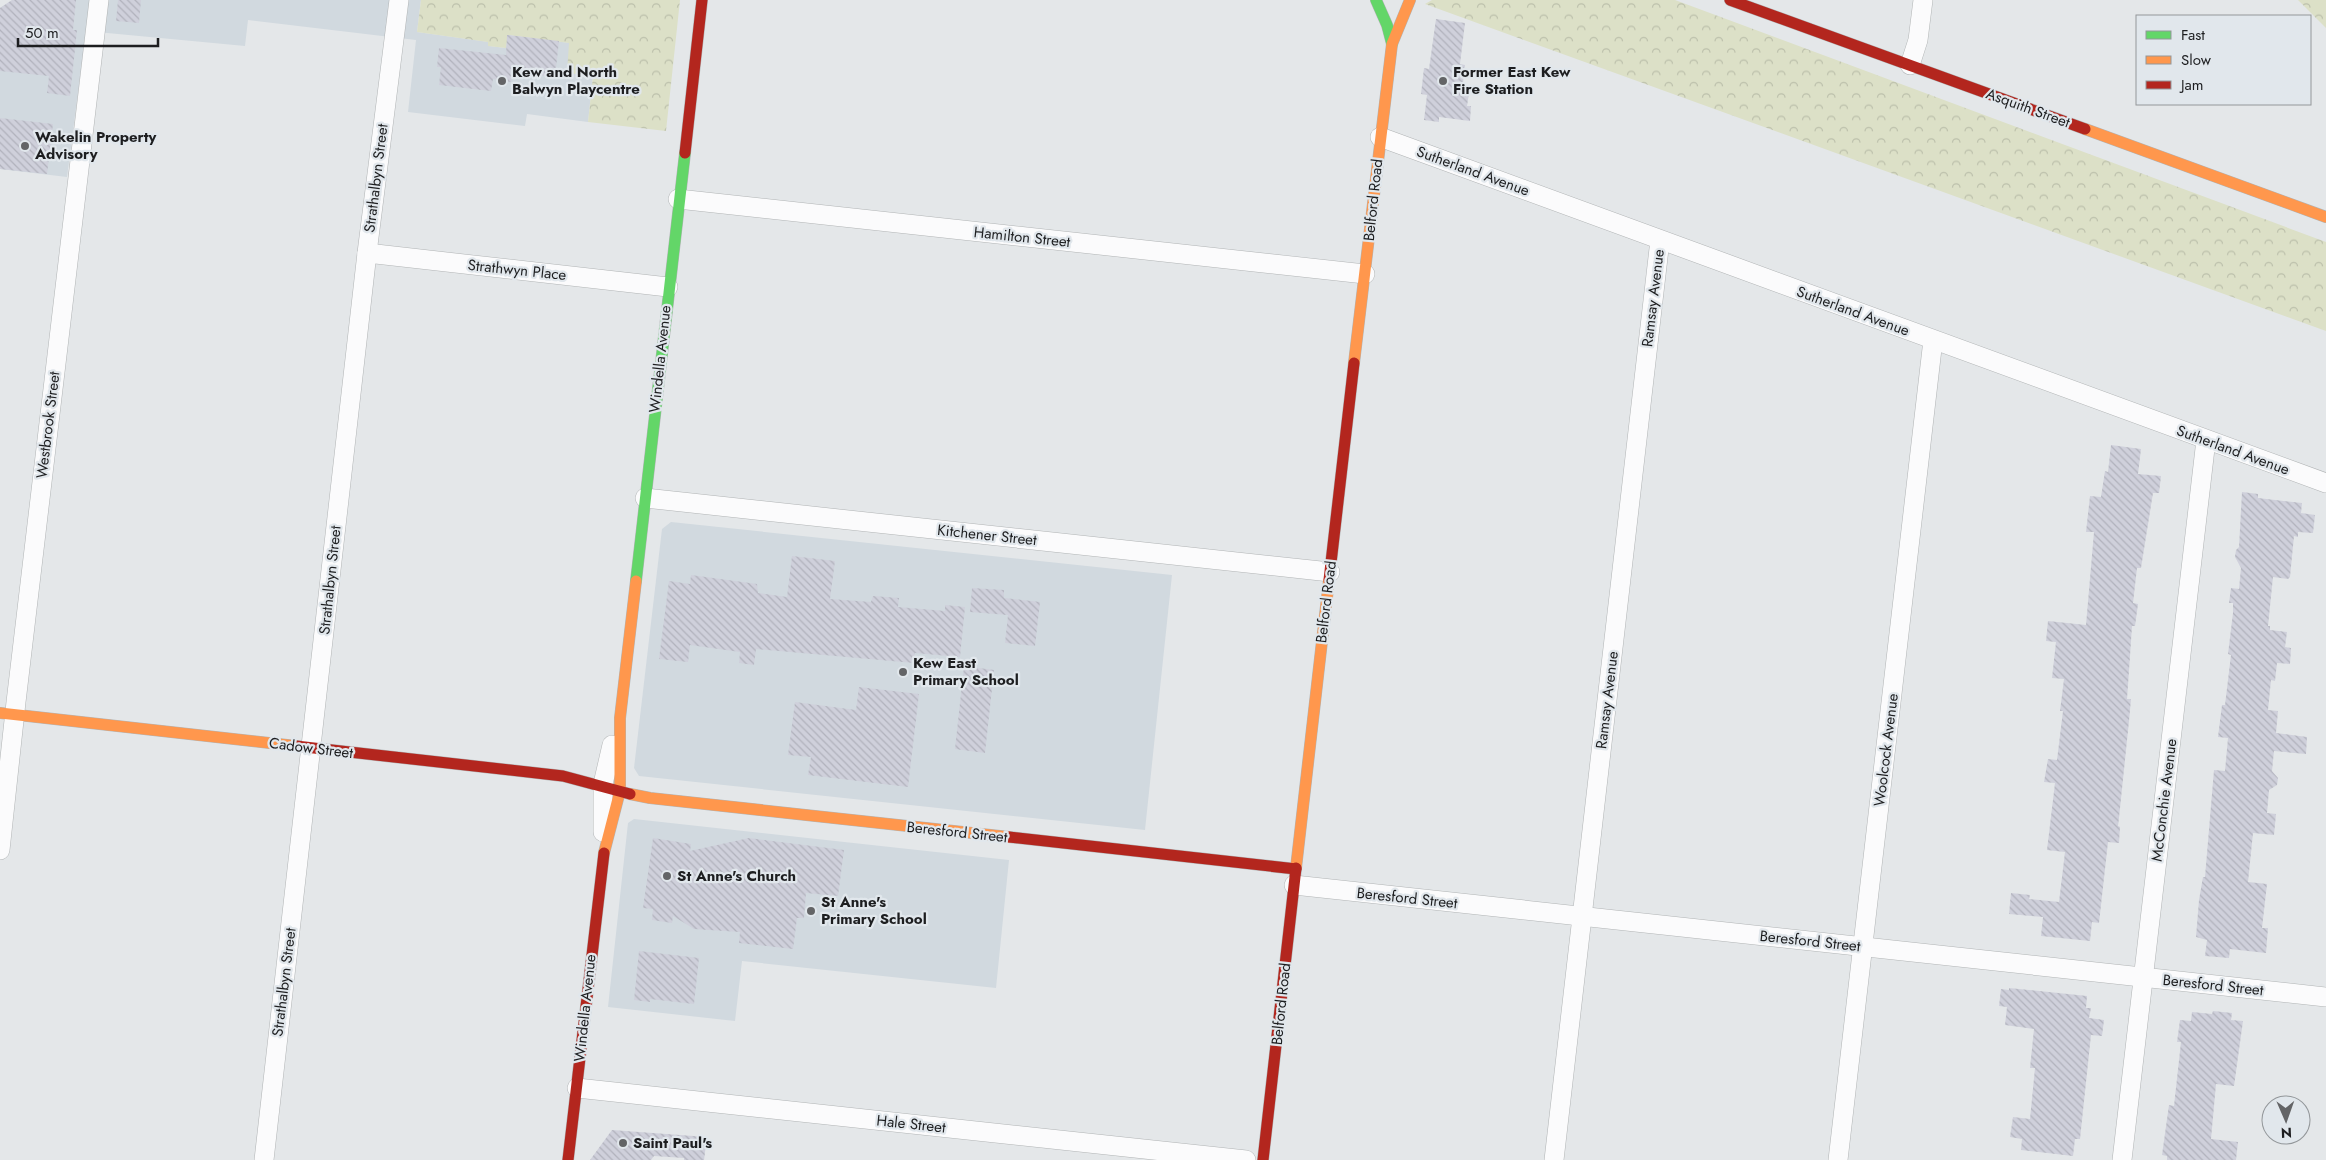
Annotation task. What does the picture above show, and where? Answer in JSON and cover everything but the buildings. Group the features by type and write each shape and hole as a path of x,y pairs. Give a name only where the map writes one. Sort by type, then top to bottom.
{"street":[{"name":"Westbrook Street","path":"0,850 8,714 99,0"},
{"name":"Strathalbyn Street","path":"264,1160 367,253 399,0"},
{"name":"Windella Avenue","path":"568,1160 702,0"},
{"name":"Belford Road","path":"1376,0 1387,25 1392,44"},
{"name":"Belford Road","path":"1263,1160 1380,137 1392,44 1410,0"},
{"name":"Asquith Street","path":"1730,0 2326,217"},
{"path":"1910,65 1918,40 1923,0"},
{"name":"Sutherland Avenue","path":"1380,137 2326,483"},
{"name":"Hamilton Street","path":"678,199 1365,274"},
{"name":"Ramsay Avenue","path":"1554,1160 1660,240"},
{"name":"Strathwyn Place","path":"367,253 668,286"},
{"name":"Woolcock Avenue","path":"1838,1160 1933,340"},
{"name":"McConchie Avenue","path":"2122,1160 2206,440"},
{"name":"Kitchener Street","path":"644,498 1330,572"},
{"name":"Cadow Street","path":"8,714 563,776 611,788"},
{"name":"Beresford Street","path":"611,788 650,798 1295,877 1582,917 2326,997"},
{"name":"Hale Street","path":"576,1088 1246,1160"}],"shaded area":[{"path":"13,0 421,0 417,32 489,42 489,46 506,48 507,35 570,43 593,76 588,122 527,114 525,126 408,112 416,40 248,20 245,46 86,31 67,177 0,169 0,8"},
{"name":"Kew East Primary School","path":"671,522 1172,575 1145,830 639,776 634,768 662,529"},
{"name":"St Anne's Primary School","path":"634,819 1009,860 996,988 742,961 735,1021 608,1007 628,823"}],"green space":[{"path":"421,0 680,0 666,131 588,122 593,76 567,73 569,43 508,35 506,48 488,46 488,42 417,32"},
{"path":"1432,0 1675,0 2326,242 2326,331 1425,4"},
{"path":"2298,0 2326,0 2326,28"}],"traffic: fast":[{"path":"1376,0 1387,25 1392,44"},
{"path":"636,581 685,153"}],"traffic: slow":[{"path":"1354,363 1392,44 1410,0"},
{"path":"2085,129 2326,217"},
{"path":"1296,868 1329,580"},
{"path":"604,853 620,791 620,718 636,581"},
{"path":"0,713 296,746"},
{"path":"630,794 650,798 1009,837"}],"traffic: jam":[{"path":"685,153 702,0"},
{"path":"1730,0 2085,129"},
{"path":"1329,580 1354,363"},
{"path":"296,746 563,776 630,794"},
{"path":"1009,837 1296,869"},
{"path":"568,1160 604,853"},
{"path":"1263,1160 1296,868"}],"place":[{"name":"Kew and North Balwyn Playcentre","path":"502,81"},
{"name":"Former East Kew Fire Station","path":"1443,81"},
{"name":"Wakelin Property Advisory","path":"25,146"},
{"name":"Kew East Primary School","path":"903,672"},
{"name":"St Anne's Church","path":"667,876"},
{"name":"St Anne's Primary School","path":"811,911"},
{"name":"Saint Paul's","path":"623,1143"}]}
